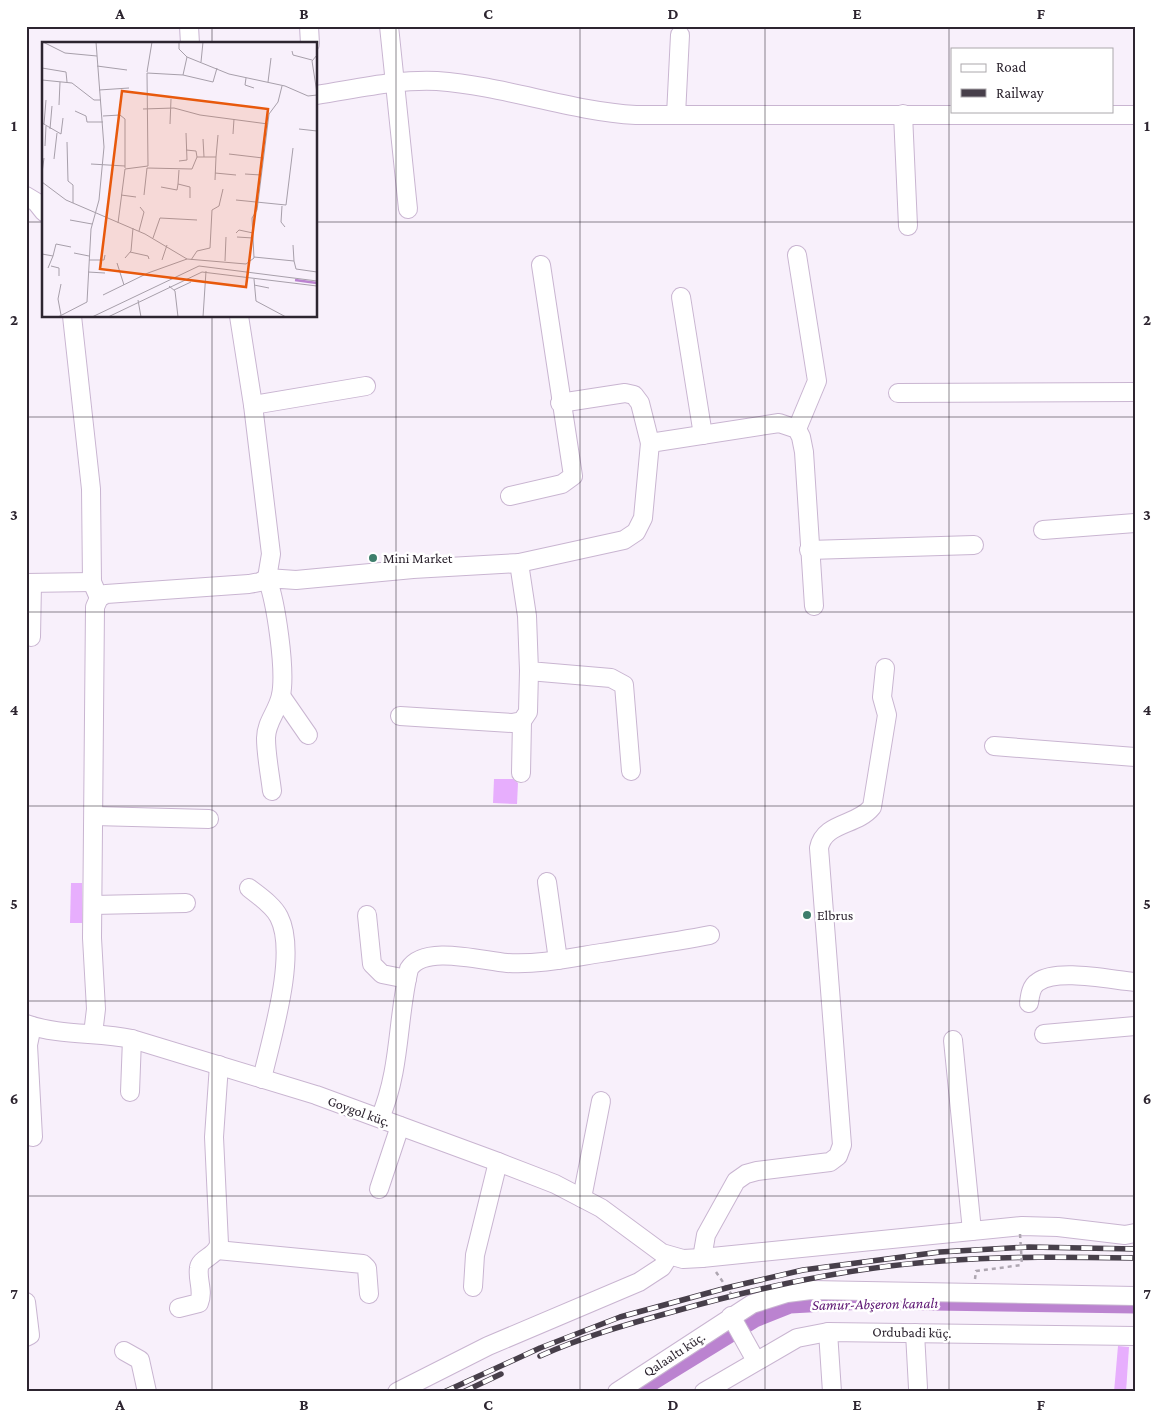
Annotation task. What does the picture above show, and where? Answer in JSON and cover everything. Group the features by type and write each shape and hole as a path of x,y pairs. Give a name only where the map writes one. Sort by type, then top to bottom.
{"street":[{"path":"189,26 190,42"},
{"path":"309,26 310,42"},
{"path":"389,26 408,209"},
{"path":"676,115 680,35"},
{"path":"318,94 394,83 447,82 617,114 1135,115"},
{"path":"903,114 908,226"},
{"path":"26,196 36,202 42,210"},
{"path":"797,255 817,381 797,428"},
{"path":"510,496 562,484 573,476 560,403 541,265"},
{"path":"681,297 703,435"},
{"path":"72,318 91,489 96,590 92,938 96,1009 93,1034"},
{"path":"238,318 253,405 270,554 267,578 276,611 282,685 281,696 268,725 266,738 272,791"},
{"path":"253,405 366,386"},
{"path":"898,392 1135,392"},
{"path":"31,637 29,583 96,590 106,594 249,584 260,582 267,578 296,580 413,568 519,563 624,540 636,532 643,518 650,443 640,403 634,395 625,393 560,403"},
{"path":"650,443 779,423 797,428 802,437 804,452 814,606"},
{"path":"1043,530 1135,523"},
{"path":"809,550 974,545"},
{"path":"519,563 528,625 529,671 528,712 522,721 522,773"},
{"path":"702,1258 706,1235 736,1181 757,1170 830,1162 838,1156 842,1145 819,848 820,839 825,832 866,815 872,807 887,715 882,697 885,668"},
{"path":"529,671 611,678 624,685 631,771"},
{"path":"281,696 308,735"},
{"path":"400,716 512,723 522,721"},
{"path":"994,746 1135,757"},
{"path":"94,816 210,819"},
{"path":"547,882 558,960"},
{"path":"249,888 278,916 284,936 283,984 262,1079"},
{"path":"93,905 186,903"},
{"path":"367,915 372,964 382,974 407,979"},
{"path":"380,1118 388,1099 399,1047 407,979 413,962 429,956 508,963 558,960 710,935"},
{"path":"1029,1003 1031,991 1036,982 1049,977 1062,976 1135,982"},
{"path":"29,1025 28,1045 33,1137"},
{"name":"Goygol küç.","path":"29,1025 58,1032 132,1039 219,1065 380,1118 555,1184 602,1208 669,1256"},
{"path":"1044,1034 1135,1026"},
{"path":"130,1092 132,1039"},
{"path":"953,1040 972,1231"},
{"path":"217,1250 219,1236 214,1137 219,1065"},
{"path":"582,1198 601,1101"},
{"path":"379,1189 400,1126"},
{"path":"473,1287 475,1254 498,1162"},
{"path":"397,1392 488,1346 639,1282 662,1268 669,1256 683,1259 702,1258 1038,1226 1125,1235 1135,1234"},
{"path":"179,1308 199,1303 202,1297 199,1267 201,1262 217,1250 363,1264 368,1268 369,1294"},
{"name":"Qalaaltı küç.","path":"617,1392 736,1313 766,1298 811,1290 1135,1296"},
{"path":"26,1302 30,1335 26,1337"},
{"path":"736,1313 756,1361"},
{"path":"828,1332 832,1392"},
{"name":"Ordubadi küç.","path":"704,1392 797,1338 828,1332 1135,1336"},
{"path":"916,1333 918,1388"},
{"path":"124,1351 140,1360 148,1392"}],"path":[{"path":"976,1271 1022,1265 1020,1234"},
{"path":"702,1258 704,1266 716,1272 736,1313"}],"building":[{"path":"494,779 513,779 518,783 517,804 493,803"},
{"path":"71,883 82,883 82,923 70,923"},
{"path":"1118,1346 1129,1347 1126,1392 1114,1392"}],"waterway":[{"name":"Samur-Abşeron kanalı","path":"638,1392 755,1320 790,1306 864,1302 1135,1306"}],"railway":[{"path":"444,1392 540,1348 620,1317 730,1287 803,1270 940,1252 1029,1247 1135,1249"},
{"path":"540,1356 622,1326 739,1294 840,1273 966,1259 1038,1257 1135,1258"},
{"path":"463,1392 501,1374"}],"place":[{"name":"Mini Market","path":"373,558"},
{"name":"Elbrus","path":"807,915"}]}
